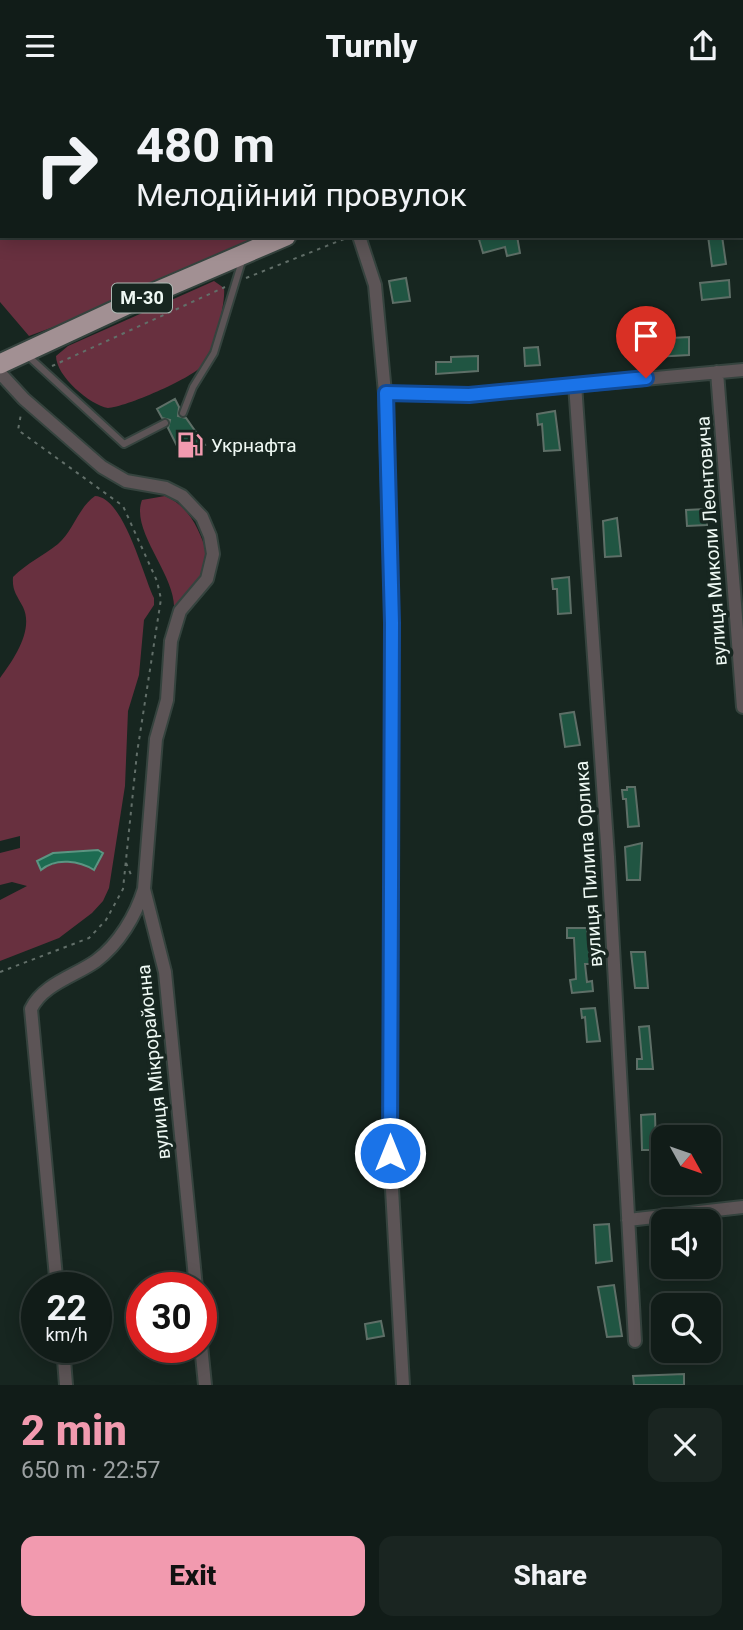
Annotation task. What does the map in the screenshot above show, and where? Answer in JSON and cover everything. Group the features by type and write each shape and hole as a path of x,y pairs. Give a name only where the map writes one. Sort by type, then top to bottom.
{"highway":[{"name":"М-30","path":"0,364 244,252 281,238"}],"street":[{"path":"360,238 375,285 386,393 392,623 390,1153 403,1385"},
{"path":"386,393 469,395 743,370"},
{"name":"вулиця Миколи Леонтовича","path":"718,372 743,707"},
{"name":"вулиця Мікрорайонна","path":"0,373 24,399 102,467 127,481 166,488 182,496 202,517 211,536 213,554 207,579 180,611 172,641 167,700 156,739 144,889 165,972 194,1272"},
{"name":"вулиця Пилипа Орлика","path":"575,384 608,871 635,1341"},
{"path":"56,1272 31,1009 41,993 104,954 135,911 144,889"},
{"path":"628,1220 743,1207"},
{"path":"64,1363 66,1385"},
{"path":"203,1363 205,1385"}],"lane":[{"path":"183,413 193,387 214,353 244,252"},
{"path":"24,352 124,444 165,423"}],"path":[{"path":"43,370 235,282 346,238"},
{"path":"0,972 89,938 106,920 123,889 137,753 161,599 158,581 123,506 18,430 24,399"}],"shaded area":[{"path":"0,238 294,238 29,336 0,302"},
{"path":"214,281 224,288 224,295 218,328 210,351 202,366 172,385 108,408 84,396 57,364 56,356 68,346"},
{"path":"95,496 115,509 124,523 154,598 154,605 144,620 139,675 128,711 125,786 109,888 103,901 92,913 59,938 0,961 0,900 27,886 12,882 0,885 0,853 20,848 20,836 0,841 0,678 21,644 26,625 26,616 14,589 13,577 58,544","holes":["101,850 97,867 91,869 75,861 44,867 70,851"]},
{"path":"165,496 187,512 201,536 207,554 199,579 174,609 173,596 147,539 140,512 142,500"},
{"path":"98,850 103,853 94,870 82,864 61,862 41,870 37,861 53,853"}],"building":[{"path":"479,238 517,238 520,253 507,256 505,247 483,253"},
{"path":"708,238 722,238 726,264 712,266"},
{"path":"406,278 410,301 393,303 389,281"},
{"path":"729,280 730,297 702,300 700,283"},
{"path":"689,337 689,355 654,357 652,339"},
{"path":"538,347 540,365 525,366 524,348"},
{"path":"478,356 478,371 436,374 436,362 451,362 451,357"},
{"path":"175,399 179,407 178,416 186,418 205,445 183,458 168,428 170,420 162,418 157,409"},
{"path":"555,411 560,450 544,451 542,424 538,425 537,414"},
{"path":"706,509 707,525 687,526 686,510"},
{"path":"617,518 621,556 605,557 603,521"},
{"path":"569,577 571,613 558,614 557,589 553,589 552,579"},
{"path":"574,712 580,745 565,747 560,714"},
{"path":"627,787 635,787 639,826 628,827 626,799 623,799 622,790 627,790"},
{"path":"642,843 640,880 627,880 625,847"},
{"path":"567,928 587,928 591,964 585,964 587,982 592,981 593,991 572,993 570,980 576,979 574,938 567,938"},
{"path":"631,952 645,952 648,988 635,988"},
{"path":"595,1008 600,1041 587,1042 585,1017 582,1018 581,1009"},
{"path":"649,1026 653,1069 637,1069 637,1059 642,1059 639,1027"},
{"path":"655,1114 655,1125 651,1125 651,1150 642,1150 641,1115"},
{"path":"609,1224 612,1261 596,1263 594,1225"},
{"path":"614,1285 622,1336 607,1337 598,1287"},
{"path":"381,1321 384,1336 367,1339 365,1324"},
{"path":"684,1374 684,1385 634,1385 633,1376"}],"place":[{"name":"Укрнафта","path":"190,445"}],"route":[{"path":"390,1153 392,623 386,393 469,395 646,378"}]}
